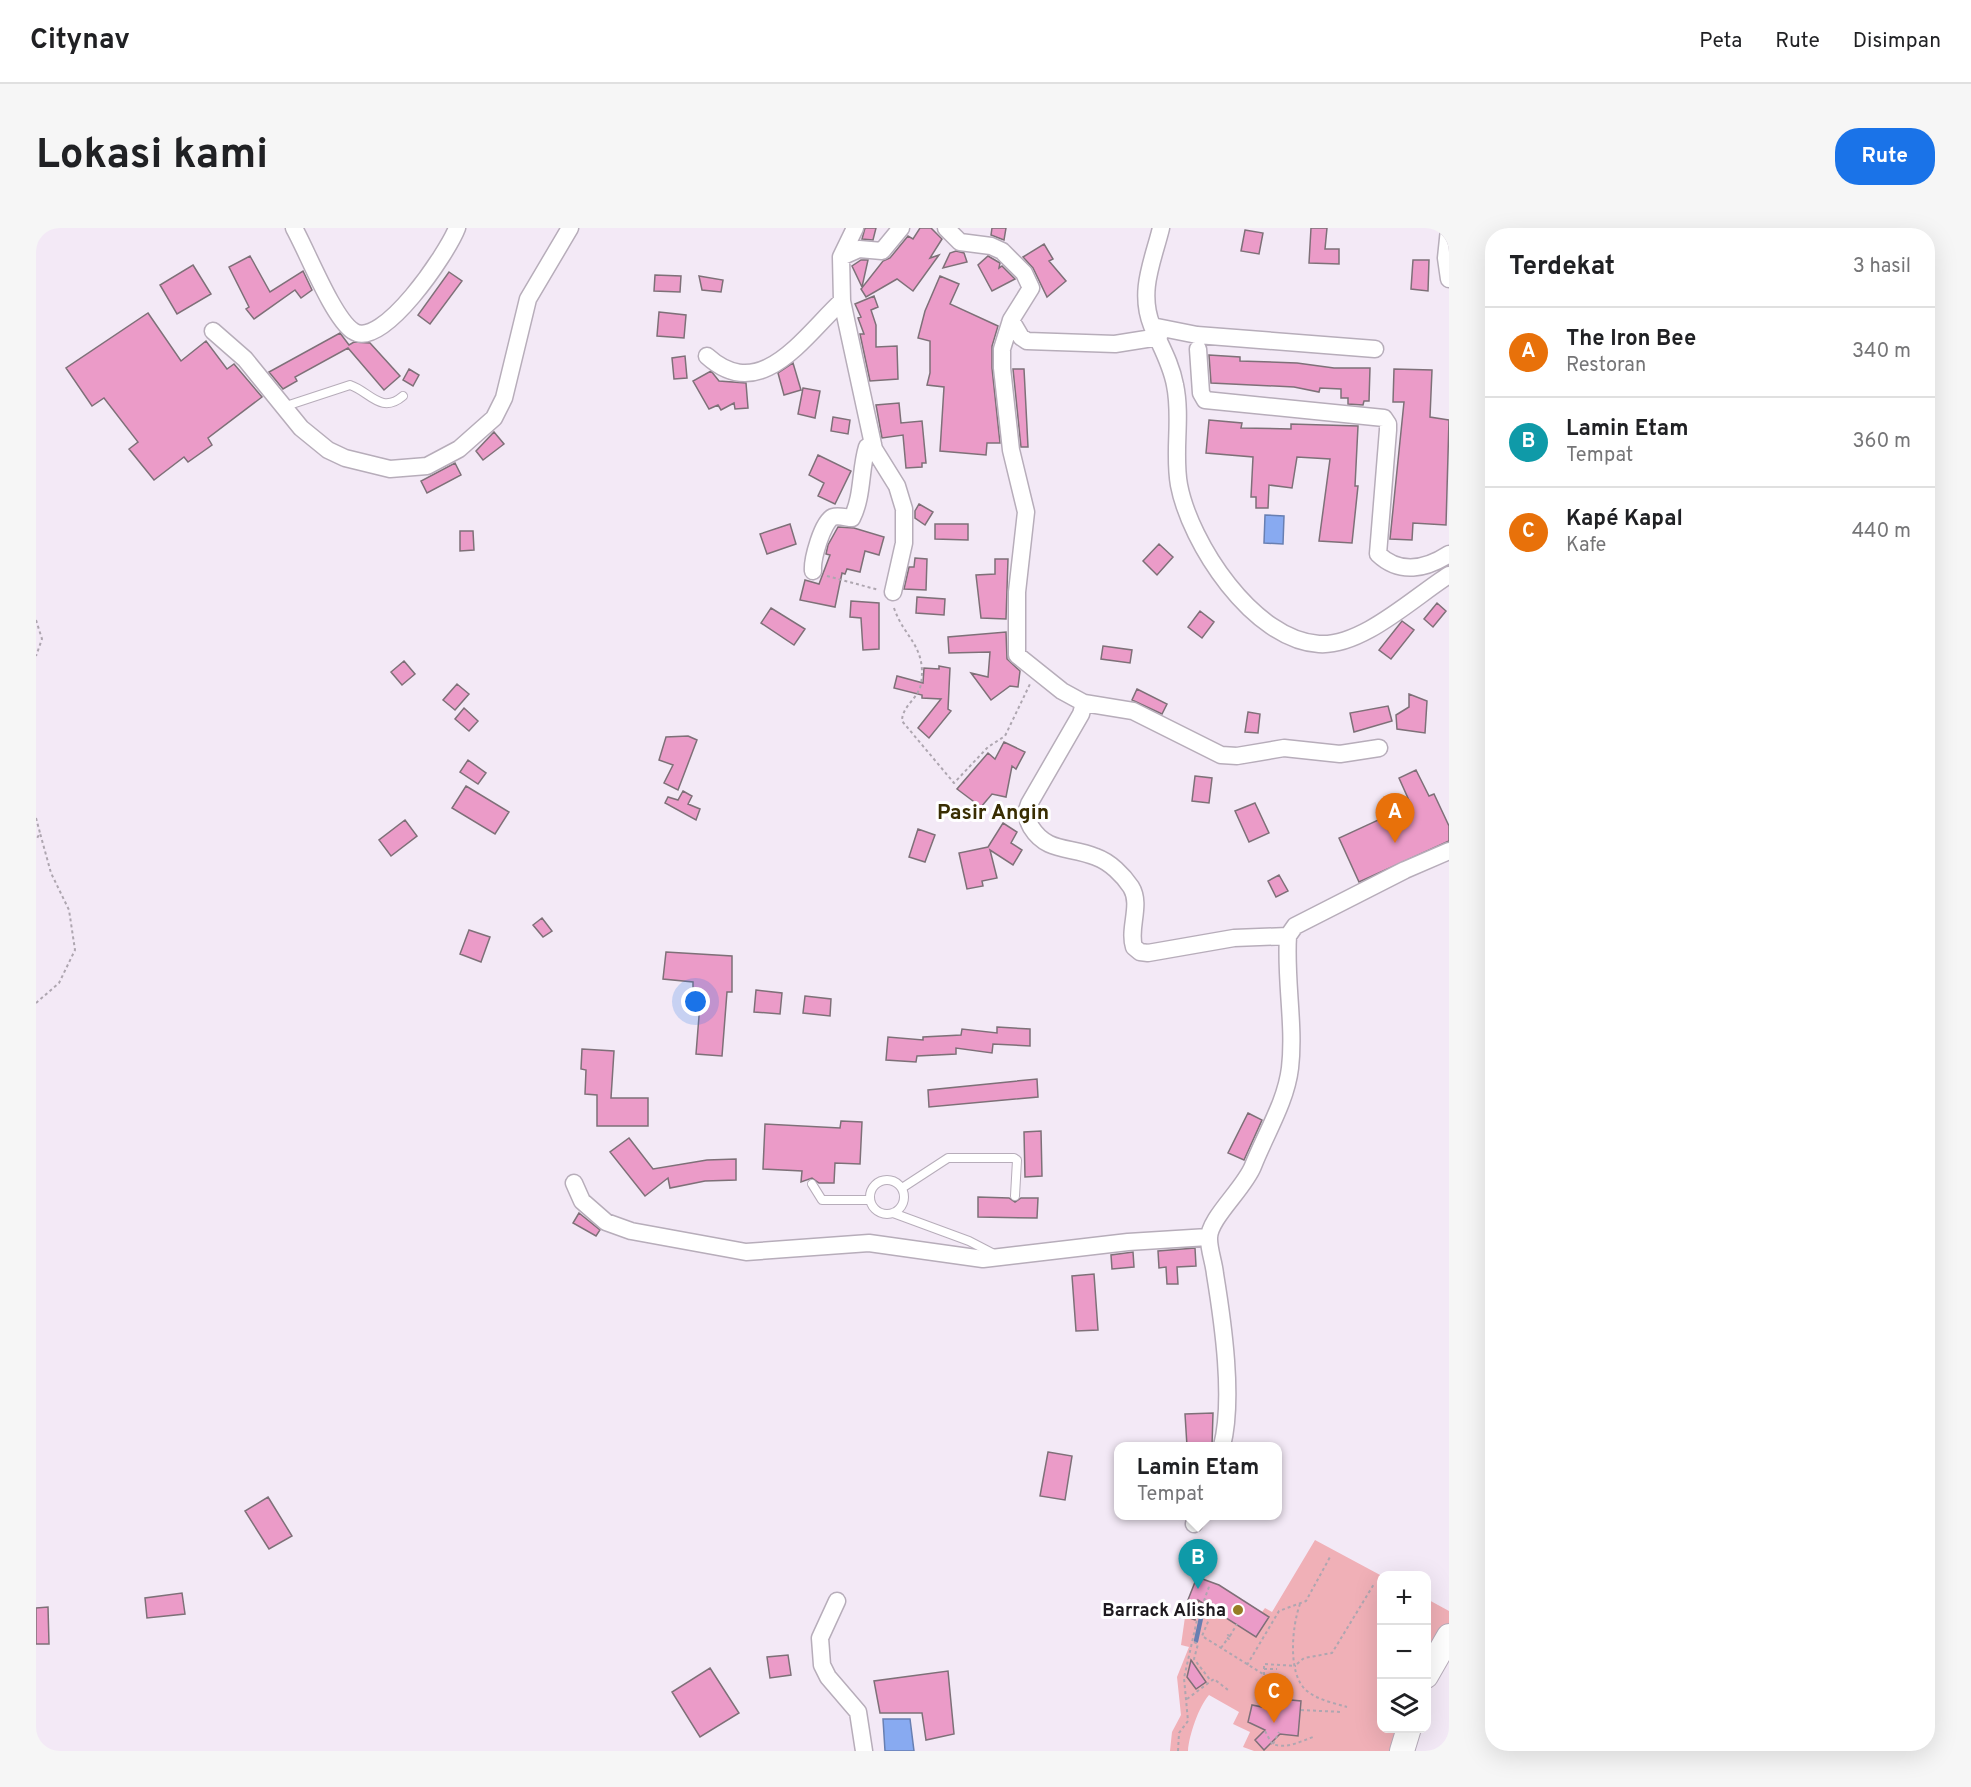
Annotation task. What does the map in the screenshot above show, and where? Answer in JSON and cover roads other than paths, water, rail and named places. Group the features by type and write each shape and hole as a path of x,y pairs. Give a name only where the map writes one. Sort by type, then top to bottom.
{"main road":[{"path":"1431,1667 1449,1636"},
{"path":"1402,1751 1407,1733"}],"street":[{"path":"294,228 324,290 345,322 354,332 362,333 379,327 413,297 434,270 457,228"},
{"path":"213,331 245,359 282,408 301,428 328,450 345,458 390,470 427,466 459,449 491,423 498,412 518,344 528,298 570,228"},
{"path":"855,228 841,257 842,301 873,444 897,486 904,509 904,543 893,592"},
{"path":"841,257 859,249 882,251 901,228"},
{"path":"946,228 960,242 991,246 1002,251 1024,273 1031,288 1011,320 1002,349 1011,450 1026,512 1017,592 1017,655 1036,672 1084,703 1133,711 1221,755 1237,756 1284,748 1340,754 1379,748"},
{"path":"1161,228 1146,287 1156,331 1176,385 1176,453 1185,508 1213,561 1255,614 1275,629 1299,641 1319,644 1341,643 1369,629 1449,574"},
{"path":"1449,229 1446,258 1449,279"},
{"path":"706,357 733,373 745,375 761,372 780,360 842,301"},
{"path":"1011,320 1021,337 1035,342 1115,344 1156,331 1375,349"},
{"path":"1198,350 1201,393 1205,400 1384,418 1388,424 1388,430 1378,554 1402,568 1419,568 1449,554"},
{"path":"813,571 821,535 828,522 836,516 851,519 857,507 864,458 867,447 873,444"},
{"path":"1084,703 1081,714 1029,804 1027,816 1035,833 1045,844 1097,857 1126,880 1135,898 1132,936 1136,950 1148,953 1233,938 1288,936"},
{"path":"1222,1442 1227,1400 1222,1325 1208,1237 1219,1212 1239,1193 1251,1172 1287,1082 1291,1053 1287,976 1288,936 1295,926 1405,870 1449,851"},
{"path":"574,1183 582,1201 606,1222 631,1231 746,1252 869,1243 918,1248 967,1258 999,1257 1128,1242 1208,1237"},
{"path":"837,1601 820,1638 822,1665 828,1677 858,1712 864,1751"}],"lane":[{"path":"282,408 350,385 381,404 393,402 402,396"},
{"path":"902,1188 948,1158 1014,1158 1017,1160 1015,1196"},
{"path":"893,1213 898,1210 904,1200 902,1188 893,1180 881,1181 872,1188 870,1200 876,1210 893,1213 969,1241 999,1257"},
{"path":"812,1184 822,1200 870,1200"}],"water":[{"path":"1265,515 1284,516 1283,544 1264,543"},
{"path":"883,1719 910,1719 914,1751 885,1751"}],"waterway":[{"path":"1196,1641 1204,1604"}],"place":[{"name":"The Iron Bee","path":"1395,843"},
{"name":"Lamin Etam","path":"1198,1589"},
{"name":"Barrack Alisha","path":"1238,1610"},
{"name":"Kapé Kapal","path":"1274,1723"}],"district":[{"name":"Pasir Angin","path":"993,812"}]}
